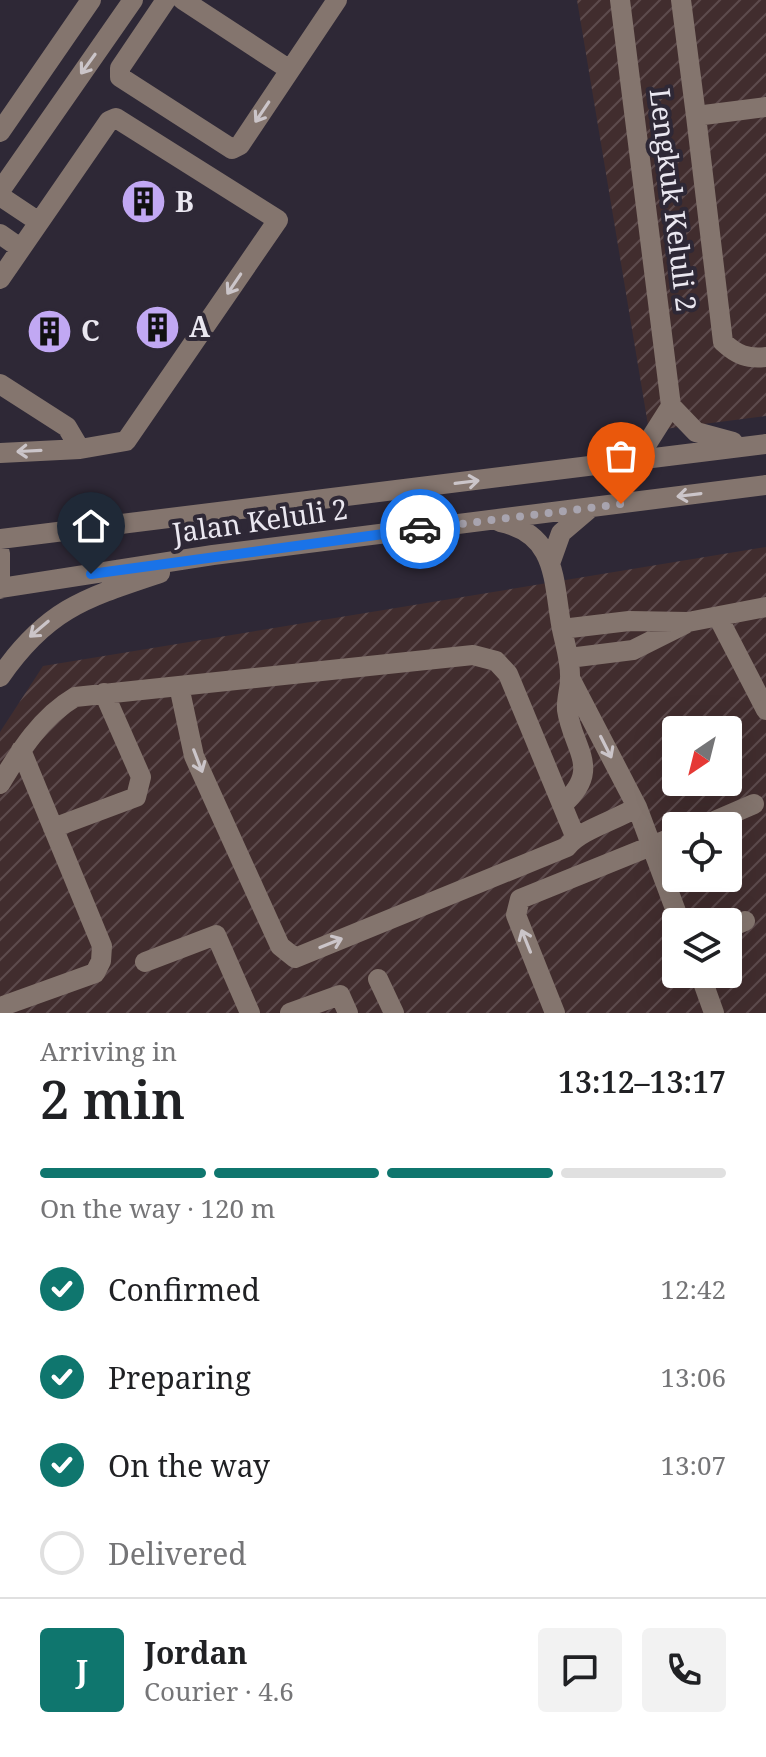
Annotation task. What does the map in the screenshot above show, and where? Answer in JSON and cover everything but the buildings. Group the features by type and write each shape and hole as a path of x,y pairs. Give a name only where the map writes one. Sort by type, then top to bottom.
{"street":[{"path":"0,132 91,0"},
{"path":"166,0 120,68 120,77 228,147 240,145 337,0"},
{"path":"183,0 290,70"},
{"name":"Lengkuk Keluli 2","path":"620,0 671,406"},
{"path":"681,0 723,342 736,354 750,358 766,357"},
{"path":"39,222 0,193 134,1"},
{"path":"696,116 766,107"},
{"path":"0,279 109,121 116,118 278,220 129,439 80,449 0,453"},
{"path":"0,234 20,248"},
{"path":"0,384 67,427 80,449"},
{"path":"622,463 645,447 671,406 696,432 710,439 760,445"},
{"name":"Jalan Keluli 2","path":"0,539 760,445"},
{"name":"Jalan Keluli 2","path":"0,588 213,555 766,485"},
{"path":"551,561 561,533 592,508"},
{"path":"492,520 520,526 534,536 551,561 570,668 637,807 675,908"},
{"path":"0,553 0,588"},
{"path":"0,677 29,637 60,612 99,593 213,555"},
{"path":"562,629 629,621 688,622 766,607"},
{"path":"718,617 766,710"},
{"path":"570,668 633,650 688,622"},
{"path":"0,784 21,750 56,708 75,697 473,655 496,661 508,674 575,836"},
{"path":"562,805 575,794 584,761 567,710 570,668"},
{"path":"179,686 194,756 280,946 295,958 567,847 575,836 613,822 637,807"},
{"path":"53,828 136,797 141,777 104,693"},
{"path":"0,1007 95,973 101,961 102,946 21,750"},
{"path":"735,812 754,804"},
{"path":"613,822 627,856"},
{"path":"555,1013 516,915 520,899 662,841"},
{"path":"145,962 216,935 250,1013"},
{"path":"378,979 394,1013"},
{"path":"705,988 714,1013"},
{"path":"290,1013 340,995 348,1013"}],"shaded area":[{"path":"577,0 766,0 766,416 649,431"},
{"path":"766,547 766,1013 0,1013 0,732 43,666"}],"way so far":[{"path":"420,529 621,504"}],"place":[{"name":"B","path":"144,202"},
{"name":"A","path":"158,327"},
{"name":"C","path":"50,331"}],"route":[{"path":"91,574 420,529"}]}
